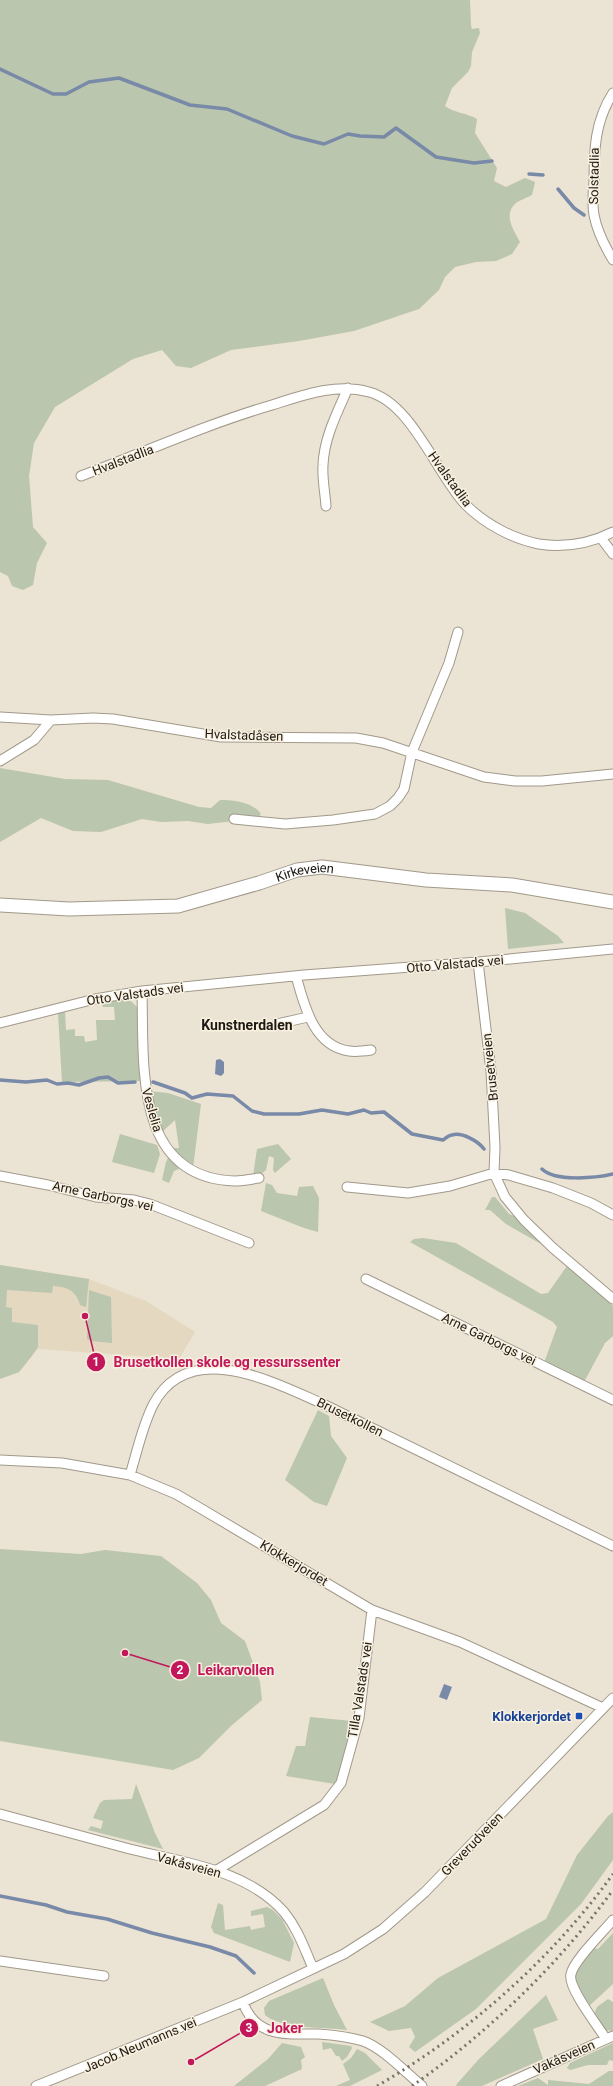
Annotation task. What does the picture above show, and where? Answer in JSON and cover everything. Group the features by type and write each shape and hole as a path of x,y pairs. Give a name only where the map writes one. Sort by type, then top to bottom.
{"main road":[{"name":"Kirkeveien","path":"0,905 69,909 178,906 260,883 297,870 322,867 426,880 512,885 613,902"}],"street":[{"name":"Solstadlia","path":"613,93 597,127 594,148 593,185 596,220 599,233 613,260"},
{"name":"Hvalstadlia","path":"81,476 227,418 322,390 348,388 370,392 392,405 412,426 466,504 486,521 505,533 530,542 558,547 601,538 613,532"},
{"path":"326,506 323,466 324,451 329,433 348,388"},
{"path":"601,538 613,554"},
{"path":"234,819 285,824 333,820 375,814 390,806 398,798 408,776 412,752 449,663 458,632"},
{"name":"Hvalstadåsen","path":"0,717 51,720 93,718 113,719 221,738 356,738 383,743 484,777 516,781 542,781 613,774"},
{"path":"0,761 34,740 51,720"},
{"name":"Otto Valstads vei","path":"0,1023 95,999 142,991 296,976 478,962 613,949"},
{"name":"Brusetveien","path":"478,962 491,1071 495,1140 494,1173 505,1197 524,1220 553,1248 613,1299"},
{"path":"296,976 308,1017 318,1032 332,1044 348,1051 371,1050"},
{"name":"Veslelia","path":"142,991 146,1090 155,1129 166,1149 183,1166 204,1175 235,1181 259,1178"},
{"path":"277,1024 308,1017"},
{"path":"347,1187 408,1194 480,1179 494,1173 509,1175 553,1188 591,1203 613,1215"},
{"name":"Arne Garborgs vei","path":"0,1176 48,1185 96,1197 134,1200 150,1204 249,1243"},
{"name":"Arne Garborgs vei","path":"366,1279 613,1400"},
{"name":"Brusetkollen","path":"130,1475 147,1418 161,1393 184,1374 217,1368 241,1372 322,1403 613,1546"},
{"name":"Klokkerjordet","path":"0,1460 62,1463 130,1475 176,1494 372,1610 460,1642 603,1708"},
{"name":"Tilla Valstads vei","path":"217,1870 324,1805 341,1783 359,1718 372,1610"},
{"name":"Greverudveien","path":"313,1968 344,1954 383,1929 425,1892 613,1698"},
{"name":"Vakåsveien","path":"0,1814 142,1852 217,1870 260,1891 283,1912 299,1934 313,1968"},
{"name":"Vakåsveien","path":"501,2086 610,2037 577,1993 571,1977 573,1969 613,1920"},
{"path":"0,1961 104,1976"},
{"path":"313,1968 243,2002 246,2012 252,2019 274,2033 341,2036 365,2042 386,2056 422,2086"},
{"name":"Jacob Neumanns vei","path":"36,2086 243,2002"}],"shaded area":[{"path":"0,1265 89,1279 146,1301 195,1332 179,1359 38,1349 19,1372 0,1379"}],"green space":[{"path":"0,0 470,0 471,26 472,29 479,28 480,33 472,52 471,66 468,72 452,88 445,106 477,119 475,133 497,168 494,181 506,187 525,178 535,182 532,195 515,204 510,213 511,223 520,242 512,254 496,261 476,262 455,267 445,277 439,290 419,309 354,331 299,341 231,350 191,368 176,366 162,350 133,359 55,407 34,443 29,476 33,527 47,543 37,563 33,585 23,590 12,586 8,576 0,572"},
{"path":"0,768 65,779 108,780 199,807 211,808 220,800 237,801 248,804 261,814 258,818 208,824 188,821 161,822 142,819 101,832 73,831 41,818 0,842"},
{"path":"505,908 525,913 558,936 564,943 508,949"},
{"path":"128,998 137,1007 140,1081 62,1082 58,1013 65,1012 66,1030 75,1029 75,1036 84,1036 85,1042 97,1040 96,1020 115,1020 114,1007 103,1007 102,1004"},
{"path":"149,1091 168,1093 201,1104 193,1168 186,1164 173,1148 179,1148 175,1120 162,1132"},
{"path":"120,1134 157,1145 160,1154 154,1173 112,1162"},
{"path":"278,1144 291,1159 275,1173 273,1170 274,1158 269,1156 266,1170 261,1174 253,1176 257,1149"},
{"path":"169,1156 179,1165 179,1169 174,1171 169,1183 162,1180"},
{"path":"266,1183 272,1185 277,1193 297,1196 299,1187 313,1186 319,1198 318,1232 261,1211"},
{"path":"492,1197 495,1197 509,1214 514,1216 541,1244 506,1224 490,1210 485,1210"},
{"path":"423,1238 456,1243 541,1294 548,1293 567,1266 613,1306 613,1336 605,1343 584,1382 544,1363 557,1327 553,1322 410,1242 414,1239"},
{"path":"0,1265 89,1279 86,1307 80,1305 76,1296 70,1290 63,1287 53,1286 52,1293 7,1290 6,1307 12,1308 12,1322 38,1325 38,1347 19,1372 0,1379"},
{"path":"89,1290 111,1297 112,1343 91,1341 87,1339"},
{"path":"318,1410 329,1416 331,1436 347,1458 327,1506 314,1502 285,1480"},
{"path":"0,1549 81,1554 105,1550 161,1556 197,1583 211,1600 221,1623 245,1641 260,1682 262,1700 232,1725 199,1758 173,1770 0,1741"},
{"path":"310,1717 352,1721 338,1779 335,1784 286,1776 296,1746 305,1746"},
{"path":"136,1784 155,1833 163,1849 88,1830 91,1826 101,1829 103,1821 93,1818 100,1803 104,1800 132,1799"},
{"path":"613,1812 613,1860 581,1904 476,2009 415,2052 409,2047 415,2037 411,2028 389,2031 370,2022 405,2006 438,1978 546,1919 577,1855 608,1816"},
{"path":"218,1903 223,1905 225,1930 250,1926 251,1930 265,1927 263,1914 251,1916 251,1911 267,1907 273,1910 282,1919 294,1943 290,1962 214,1933 211,1927"},
{"path":"613,1933 613,1984 589,2006 576,1986 574,1973 593,1948 598,1949"},
{"path":"323,1978 334,2005 347,2030 304,2027 281,2023 272,2020 265,2015 264,2008 269,2001"},
{"path":"546,1995 558,2020 533,2029 543,2059 482,2086 457,2086 456,2085 479,2059"},
{"path":"608,1999 613,2002 613,2031 605,2030 594,2014 597,2007"},
{"path":"322,2042 351,2046 352,2048 347,2057 342,2061 339,2056 336,2056 331,2048 323,2050"},
{"path":"282,2043 301,2047 305,2057 301,2060 302,2069 265,2086 234,2086 268,2059"},
{"path":"613,2043 613,2061 609,2060 607,2065 588,2065 570,2070 567,2068 570,2063"},
{"path":"357,2049 365,2053 382,2070 350,2086 336,2086 350,2080 343,2064 351,2058"},
{"path":"609,2071 613,2071 613,2086 518,2086 538,2078 548,2085 548,2080 589,2084"}],"water":[{"path":"220,1059 224,1062 224,1073 221,1076 215,1074 216,1060"},
{"path":"444,1684 452,1687 447,1700 439,1697"}],"waterway":[{"path":"0,69 53,94 66,94 89,82 119,78 190,105 227,109 292,136 324,144 348,134 384,137 396,128 436,157 474,163 492,161"},
{"path":"529,174 543,175"},
{"path":"558,189 574,208 584,215"},
{"path":"0,1080 26,1082 47,1080 57,1084 68,1083 79,1085 99,1078 108,1077 118,1083 135,1082"},
{"path":"153,1082 185,1093 192,1098 207,1094 233,1096 252,1111 264,1114 299,1114 322,1110 348,1114 364,1110 371,1113 384,1112 412,1134 443,1140 456,1134 474,1140 484,1149"},
{"path":"542,1169 556,1176 576,1178 597,1177 613,1174"},
{"path":"0,1896 46,1905 67,1912 107,1919 152,1933 210,1947 236,1956 254,1973"}],"railway":[{"path":"377,2086 444,2043 506,1992 563,1936 589,1906 613,1874"},
{"path":"412,2086 468,2043 520,1996 569,1945 613,1890"}],"place":[{"name":"Brusetkollen skole og ressurssenter","path":"85,1316"},
{"name":"Leikarvollen","path":"125,1653"},
{"name":"Klokkerjordet","path":"579,1716"},
{"name":"Joker","path":"191,2062"}],"district":[{"name":"Kunstnerdalen","path":"247,1025"}]}
